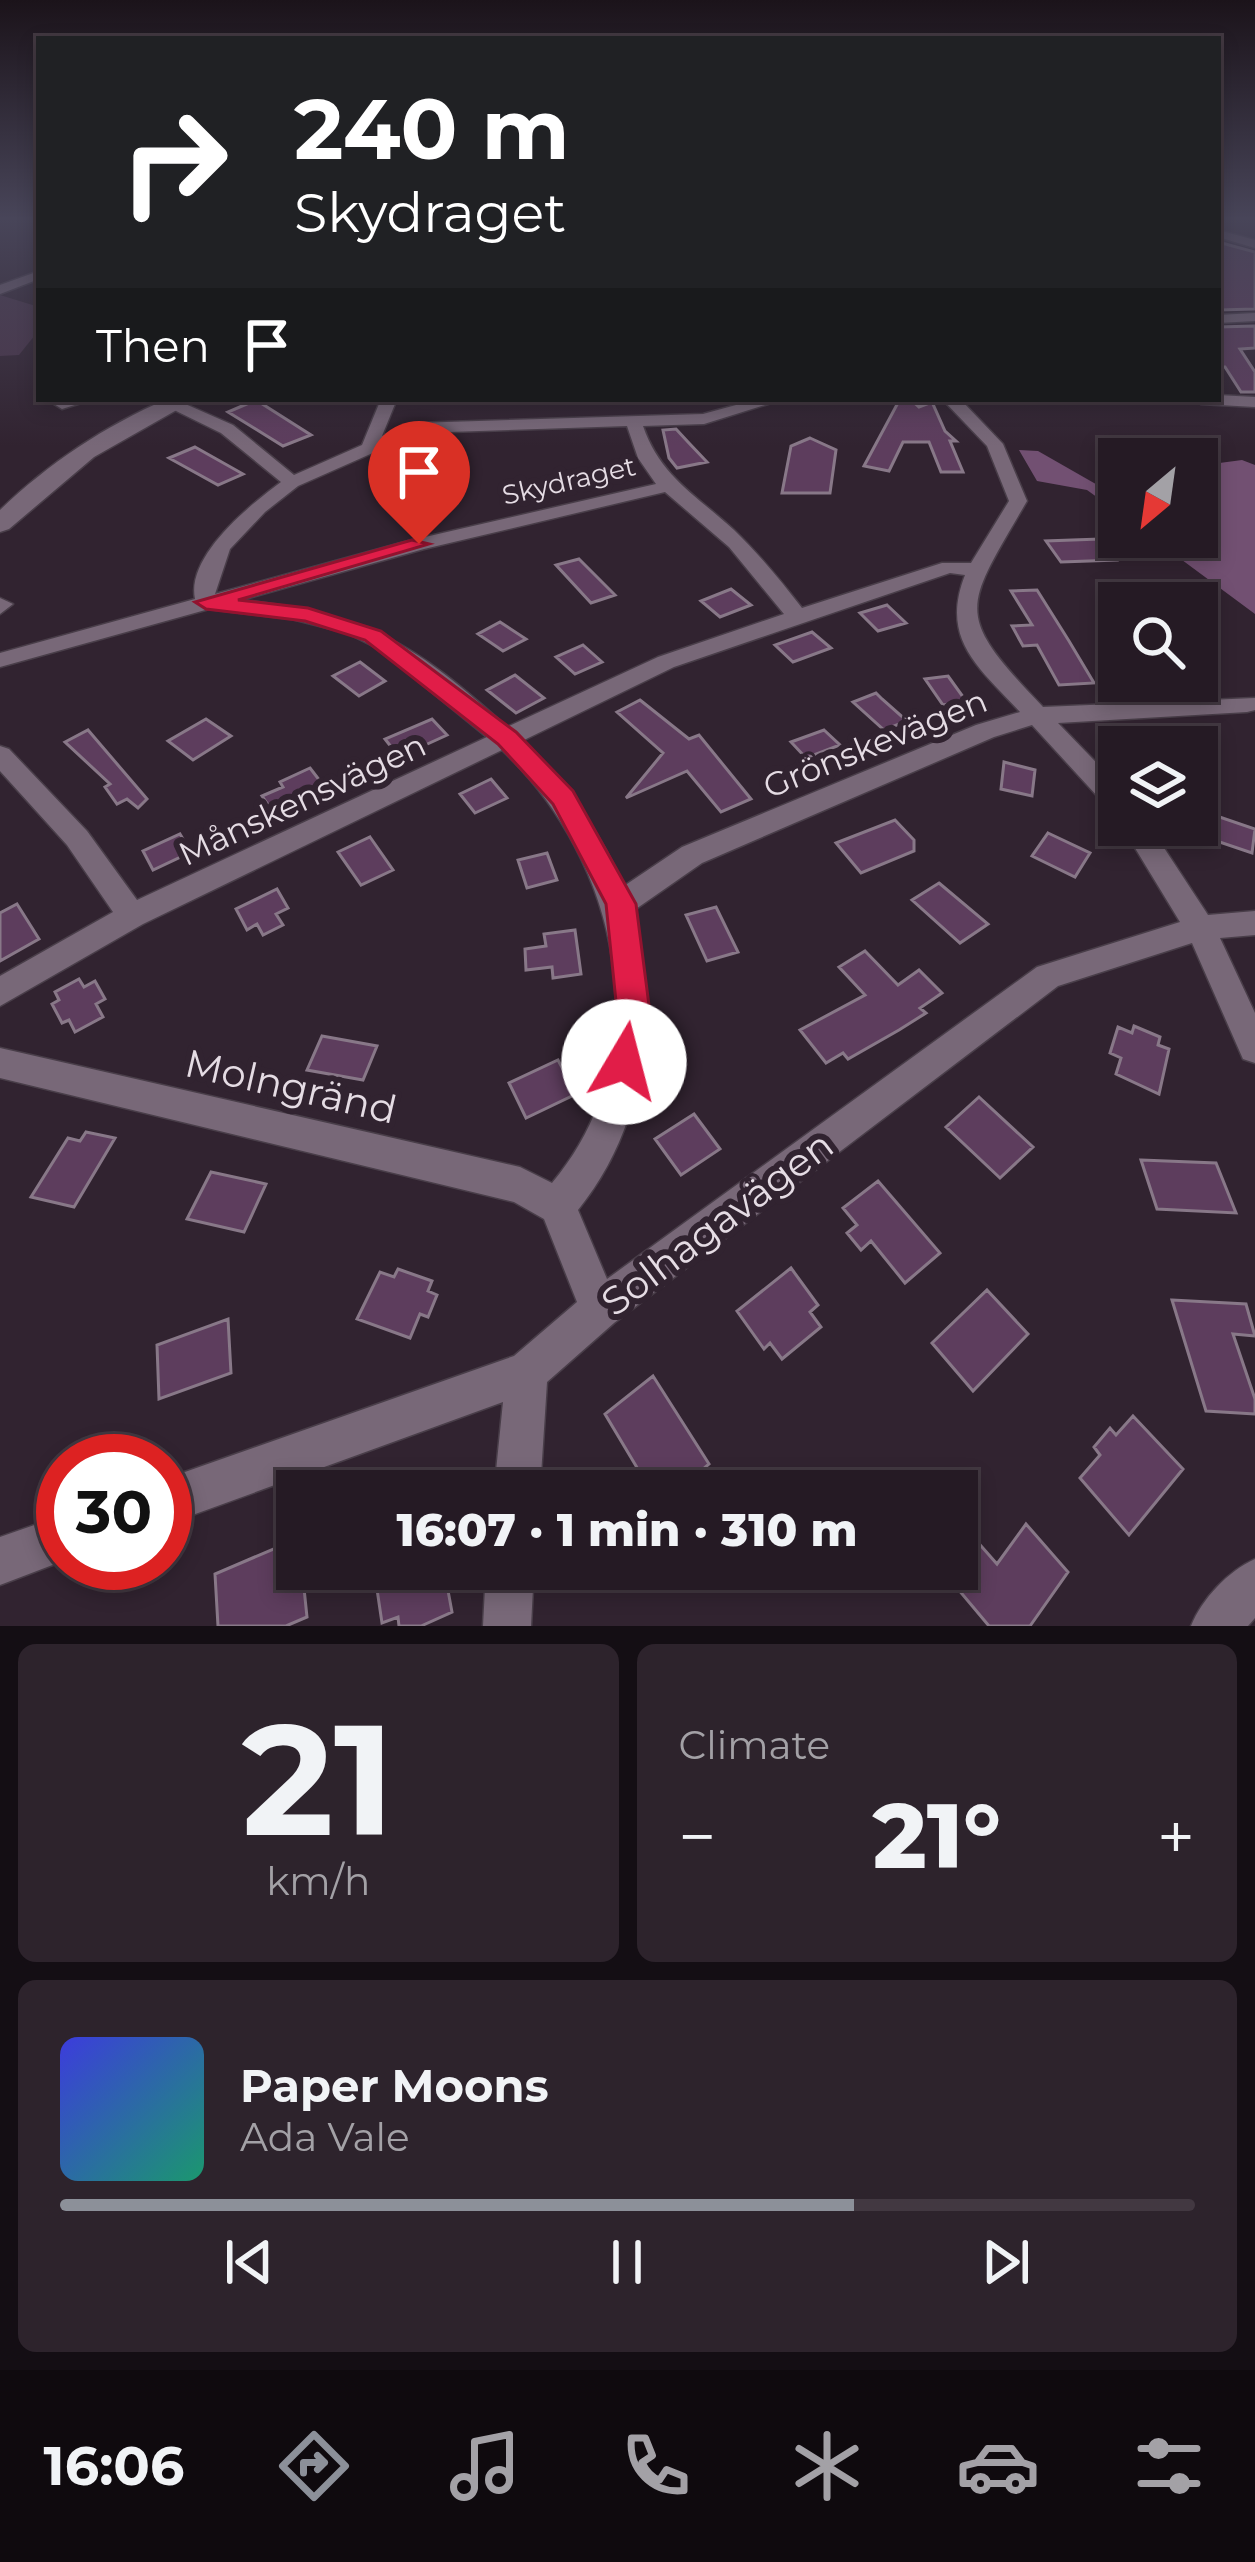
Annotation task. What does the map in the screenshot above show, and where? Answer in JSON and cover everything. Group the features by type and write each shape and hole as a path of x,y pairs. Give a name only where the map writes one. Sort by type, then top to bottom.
{"street":[{"path":"1221,319 1255,317"},
{"path":"1221,400 1255,402"},
{"path":"62,404 72,402"},
{"path":"0,524 41,482 91,447 125,424 177,402"},
{"path":"181,402 227,429 292,482"},
{"path":"369,448 388,402"},
{"path":"601,1309 557,1206 603,1144 634,1021 621,904 564,798 507,738 373,636 308,615 206,602 203,588 220,547 292,482 415,428 634,423 732,415 768,402"},
{"path":"953,402 983,428 1010,464 1018,501 977,570 965,602 964,626 993,669 1098,781"},
{"path":"634,423 649,466 664,487 714,523 762,569 795,614"},
{"name":"Skydraget","path":"0,660 440,538 664,487"},
{"name":"Månskensvägen","path":"0,992 132,916 666,662 795,614 949,567 977,570"},
{"name":"Grönskevägen","path":"621,904 692,855 850,785 1035,716 1247,704"},
{"path":"0,755 77,838 132,916"},
{"path":"1149,846 1200,928 1255,1048"},
{"name":"Solhagavägen","path":"192,1492 527,1372 601,1309 1048,976 1200,928 1255,923"},
{"name":"Molngränd","path":"0,1063 497,1179 520,1185 557,1206"},
{"path":"519,1470 527,1372"},
{"path":"0,1561 36,1548"},
{"path":"1215,1626 1255,1583"},
{"path":"507,1626 509,1590"}],"shaded area":[{"path":"0,295 36,306 36,334 19,355 0,356"},
{"path":"1019,450 1038,451 1098,485 1098,498 1087,490 1037,481"},
{"path":"1242,460 1255,465 1255,614 1218,582 1179,558 1218,558 1218,463"}],"building":[{"path":"1221,294 1255,294 1255,309 1221,310"},
{"path":"1255,326 1255,348 1240,349 1255,372 1255,392 1241,392 1221,367 1221,327"},
{"path":"259,402 311,435 283,446 228,412"},
{"path":"898,402 919,407 932,402 945,431 956,441 950,441 963,472 941,472 929,442 903,442 889,471 864,466"},
{"path":"676,429 707,462 677,468 669,458 663,430"},
{"path":"810,438 836,450 830,493 782,493 791,446"},
{"path":"195,447 243,474 218,485 169,458"},
{"path":"1098,539 1098,558 1116,560 1061,562 1046,541"},
{"path":"579,559 615,595 591,603 556,565"},
{"path":"731,589 751,605 720,617 701,601"},
{"path":"1037,590 1094,683 1059,685 1037,645 1023,646 1012,626 1032,625 1011,591"},
{"path":"887,605 906,623 878,631 860,613"},
{"path":"500,622 526,639 503,651 478,634"},
{"path":"812,632 831,648 793,662 775,645"},
{"path":"583,645 602,662 575,674 556,657"},
{"path":"360,662 385,681 359,696 333,676"},
{"path":"515,675 544,698 516,713 487,690"},
{"path":"948,676 966,701 943,705 925,679"},
{"path":"876,693 907,721 884,730 853,702"},
{"path":"640,700 689,739 699,735 751,799 721,812 687,771 626,798 663,753 617,712"},
{"path":"206,719 231,736 193,760 168,741"},
{"path":"432,719 447,735 399,757 385,739"},
{"path":"88,730 147,799 138,808 127,799 117,804 105,787 110,784 65,742"},
{"path":"824,730 840,745 806,758 791,742"},
{"path":"1004,762 1035,770 1032,796 1001,789"},
{"path":"310,768 327,790 296,809 294,804 274,813 262,796"},
{"path":"491,779 507,798 475,813 460,794"},
{"path":"1218,816 1255,829 1252,853 1218,841"},
{"path":"895,820 914,840 914,851 861,873 836,843"},
{"path":"1048,833 1090,853 1075,877 1032,856"},
{"path":"180,834 191,852 153,870 143,851"},
{"path":"370,837 393,870 361,885 338,852"},
{"path":"547,853 557,880 527,888 518,860"},
{"path":"939,883 988,924 960,943 912,900"},
{"path":"277,889 288,908 276,914 283,925 263,935 257,924 247,930 236,909"},
{"path":"17,904 39,939 0,961 0,913"},
{"path":"716,907 738,952 707,961 686,915"},
{"path":"575,930 581,974 553,978 552,967 526,970 525,949 546,946 544,934"},
{"path":"865,951 898,985 919,970 942,993 920,1008 926,1013 899,1030 848,1059 843,1053 826,1063 800,1030 865,995 839,967"},
{"path":"79,979 84,987 95,981 105,999 96,1004 103,1017 75,1032 69,1020 62,1023 52,1004 59,1000 55,992"},
{"path":"1134,1026 1160,1037 1158,1045 1169,1049 1159,1094 1116,1074 1121,1058 1110,1053 1118,1027 1132,1033"},
{"path":"322,1036 377,1046 363,1080 307,1070"},
{"path":"558,1060 576,1094 526,1118 509,1083"},
{"path":"979,1097 1033,1147 1000,1178 946,1127"},
{"path":"694,1114 720,1149 681,1175 655,1139"},
{"path":"86,1132 115,1138 74,1207 31,1197 68,1138 80,1141"},
{"path":"1141,1160 1216,1163 1236,1213 1157,1209"},
{"path":"211,1172 266,1184 244,1232 187,1219"},
{"path":"878,1181 940,1253 905,1283 871,1241 861,1250 847,1233 857,1225 843,1208"},
{"path":"791,1268 818,1305 810,1312 821,1327 782,1359 770,1343 764,1349 737,1311"},
{"path":"398,1269 432,1281 428,1291 437,1295 428,1317 420,1314 410,1338 357,1319 380,1272 394,1277"},
{"path":"987,1290 1028,1334 973,1391 932,1343"},
{"path":"1172,1300 1246,1304 1255,1336 1233,1334 1255,1399 1255,1414 1206,1411"},
{"path":"228,1319 231,1373 159,1399 157,1345"},
{"path":"653,1376 709,1464 702,1470 638,1470 605,1414"},
{"path":"1133,1416 1183,1469 1129,1535 1080,1478 1100,1455 1094,1447 1110,1428 1116,1435"},
{"path":"1026,1524 1068,1572 1030,1626 989,1626 959,1590 978,1590 978,1542 997,1564"},
{"path":"276,1548 276,1590 304,1590 307,1617 286,1626 218,1626 215,1574"},
{"path":"377,1590 448,1590 452,1612 421,1626 399,1626 398,1617 382,1623"}],"route":[{"path":"419,544 206,602 308,615 373,636 449,689 507,738 564,798 621,904 634,1021 624,1062"}]}
